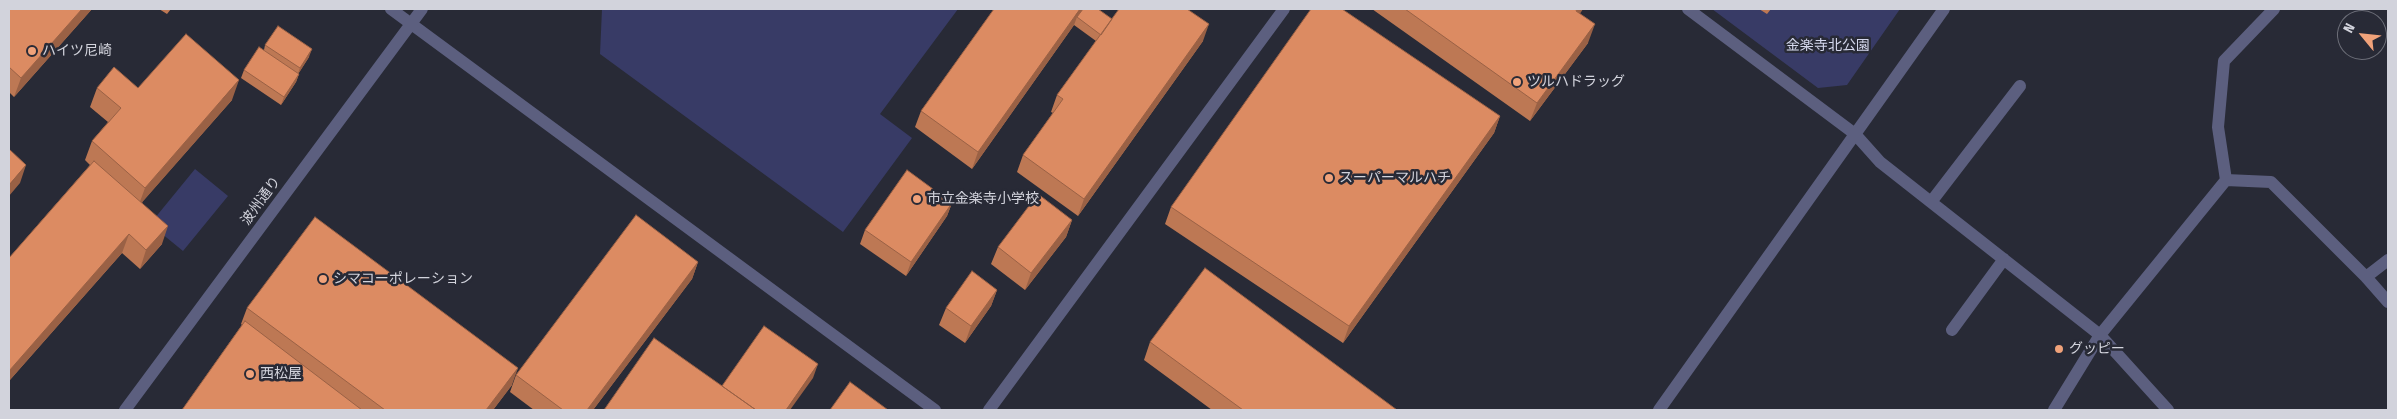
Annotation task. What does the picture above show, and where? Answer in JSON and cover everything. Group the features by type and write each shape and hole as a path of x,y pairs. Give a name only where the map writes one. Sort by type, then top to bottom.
{"street":[{"path":"391,9 410,25 935,410"},
{"name":"波州通り","path":"125,410 422,9"},
{"path":"989,410 1284,9"},
{"path":"1688,9 1855,134 1880,162 2100,335 2168,410"},
{"path":"1659,410 1944,9"},
{"path":"2054,410 2100,335 2226,180 2218,127 2224,61 2274,9"},
{"path":"1931,202 2020,86"},
{"path":"2226,180 2271,182 2366,277 2388,302"},
{"path":"1952,330 2004,259"},
{"path":"2366,277 2388,260"}],"green space":[{"path":"602,9 958,9 880,114 912,138 843,232 600,54"},
{"name":"金楽寺北公園","path":"1712,9 1900,9 1847,85 1818,88"},
{"path":"195,169 228,196 183,251 150,224"}],"building":[{"name":"ハイツ尼崎","path":"9,9 82,9 21,78 9,67"},
{"path":"994,9 1080,9 978,152 921,111"},
{"path":"1083,9 1098,9 1112,19 1101,35 1077,17"},
{"path":"1119,9 1187,9 1209,24 1084,199 1023,155 1063,99 1057,95"},
{"name":"スーパーマルハチ","path":"1311,9 1342,9 1500,116 1349,326 1171,207"},
{"name":"ツルハドラッグ","path":"1405,9 1577,9 1576,11 1595,24 1537,103"},
{"path":"278,26 312,49 300,68 265,45"},
{"path":"186,34 239,80 145,188 92,141 121,108 97,88 114,67 138,88"},
{"path":"259,47 299,74 284,97 244,70"},
{"path":"9,149 26,165 9,185"},
{"path":"94,161 168,226 146,250 129,234 9,371 9,258"},
{"path":"907,170 952,203 911,262 865,230"},
{"path":"1038,194 1072,220 1031,273 998,247"},
{"path":"636,215 698,262 587,410 563,410 516,375"},
{"name":"シマコーポレーション","path":"315,217 518,368 486,410 385,410 247,308"},
{"path":"1205,268 1397,410 1243,410 1150,342"},
{"path":"972,271 997,290 971,326 946,308"},
{"name":"西松屋","path":"245,321 362,410 182,410"},
{"path":"764,326 818,364 786,410 756,410 722,386"},
{"path":"654,338 756,410 604,410"},
{"path":"850,382 888,410 830,410"}],"place":[{"name":"ハイツ尼崎","path":"32,51"},
{"name":"ツルハドラッグ","path":"1517,82"},
{"name":"スーパーマルハチ","path":"1329,178"},
{"name":"市立金楽寺小学校","path":"917,199"},
{"name":"シマコーポレーション","path":"323,279"},
{"name":"グッピー","path":"2059,349"},
{"name":"西松屋","path":"250,374"}]}
